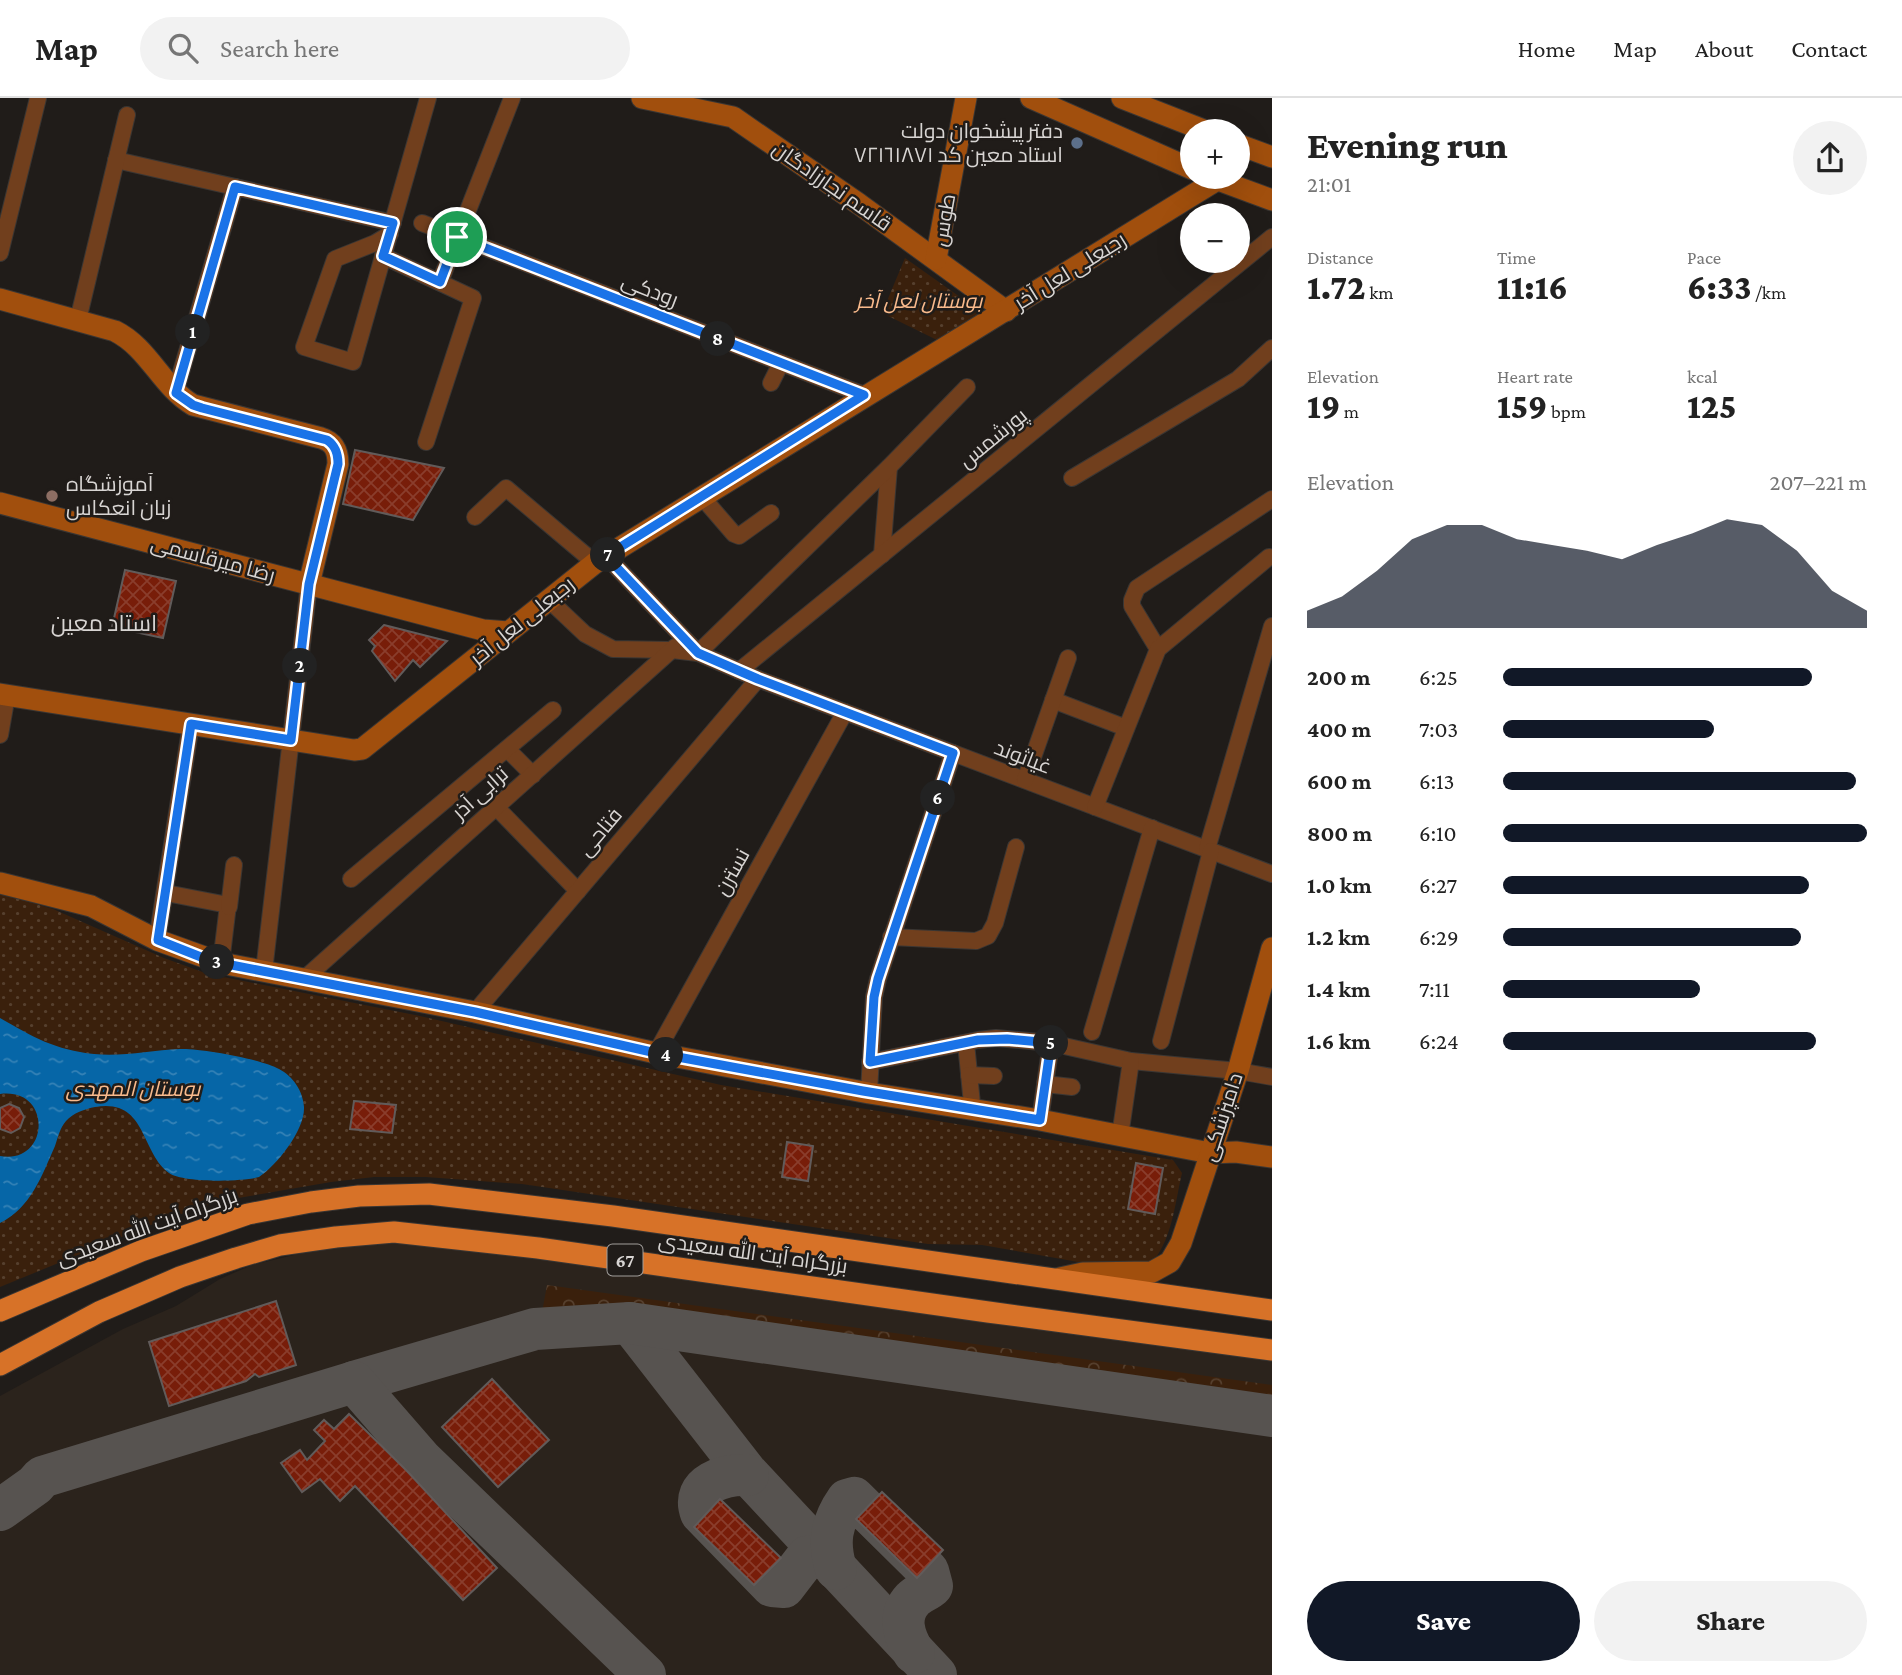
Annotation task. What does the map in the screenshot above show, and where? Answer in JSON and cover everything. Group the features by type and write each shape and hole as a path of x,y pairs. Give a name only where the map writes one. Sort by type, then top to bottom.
{"highway":[{"name":"بزرگراه آیت الله سعیدی","path":"0,1311 141,1251 248,1214 312,1202 390,1194 461,1196 1272,1310"},
{"name":"بزرگراه آیت الله سعیدی","path":"0,1365 99,1312 180,1277 280,1245 394,1232 538,1248 1272,1350"}],"street":[{"path":"0,253 38,98"},
{"path":"391,228 375,243 335,259 304,347 353,362 428,98"},
{"path":"440,282 512,98"},
{"name":"طوس","path":"936,259 966,98"},
{"path":"1031,98 1180,164"},
{"name":"قاسم نجارزادگان","path":"648,99 733,117 1006,311"},
{"path":"1129,99 1180,120"},
{"path":"78,320 127,115"},
{"path":"1250,149 1272,157"},
{"path":"116,160 235,187 391,228"},
{"path":"176,393 235,187"},
{"name":"رجبعلی لعل آخر","path":"3,695 354,750 362,749 600,559 864,395 1006,311 1196,189"},
{"path":"1242,189 1272,200"},
{"name":"رودکی","path":"422,223 864,395"},
{"name":"پورشمس","path":"739,671 1272,237"},
{"path":"383,256 473,298 426,442"},
{"path":"0,299 115,331 128,337 148,357 176,393 193,405 327,440 338,455 309,584 264,971"},
{"path":"1072,478 1238,379 1272,348"},
{"path":"771,383 781,363"},
{"path":"698,653 967,387"},
{"path":"882,555 889,467"},
{"path":"475,517 506,488 600,559 698,653"},
{"path":"702,497 734,534 740,536 771,513"},
{"path":"1158,649 1132,606 1137,588 1272,499"},
{"name":"رضا میرقاسمی","path":"0,503 483,630 508,632"},
{"path":"1096,807 1158,649 1269,557"},
{"path":"549,600 585,634 613,649 698,653"},
{"path":"1161,1041 1209,850 1272,626"},
{"name":"ترابی آذر","path":"304,979 685,638"},
{"name":"غیاثوند","path":"698,653 758,679 1272,874"},
{"path":"1024,780 1068,658"},
{"name":"فتاحی","path":"475,1012 758,679"},
{"path":"0,735 3,695"},
{"path":"1053,700 1126,728"},
{"path":"351,880 553,710"},
{"name":"نسترن","path":"656,1053 845,712"},
{"path":"158,940 191,724"},
{"path":"507,749 533,775"},
{"path":"869,1093 874,997 891,937 953,753"},
{"path":"496,807 578,891"},
{"path":"1092,1032 1152,828"},
{"path":"891,937 976,941 988,936 995,923 1016,846"},
{"path":"221,963 234,865"},
{"path":"0,883 91,906 158,940 221,963 475,1012 656,1053 869,1093 1040,1120 1210,1153 1236,1152 1272,1157"},
{"path":"166,893 224,903 229,907"},
{"name":"دامپزشکی","path":"1054,1279 1083,1273 1152,1272 1171,1262 1181,1243 1238,1071 1272,948"},
{"path":"870,1062 996,1038 1051,1043 1131,1061 1238,1071 1272,1077"},
{"path":"965,1043 972,1104"},
{"path":"1040,1120 1051,1043"},
{"path":"1120,1136 1131,1061"},
{"path":"969,1075 993,1076"},
{"path":"1045,1084 1072,1087"},
{"path":"1210,1153 1234,1165 1272,1171"}],"shaded area":[{"path":"434,1244 1272,1358 1272,1675 0,1675 0,1396 123,1329 176,1306 220,1279 252,1265 328,1247"}],"green space":[{"name":"بوستان لعل آخر","path":"905,258 984,314 939,341 882,313"},
{"name":"بوستان المهدی","path":"0,893 53,909 164,958 208,974 420,1016 721,1085 1173,1160 1182,1173 1172,1222 1163,1246 1149,1265 1084,1263 982,1245 928,1244 522,1184 426,1177 374,1177 221,1201 163,1220 0,1287"},
{"path":"547,1285 1272,1385 1272,1407 627,1318 541,1318"}],"water":[{"path":"0,1018 45,1042 80,1052 116,1055 189,1049 270,1065 289,1076 299,1090 304,1107 300,1126 281,1156 259,1177 227,1181 199,1180 169,1173 153,1153 134,1118 124,1111 112,1106 87,1109 66,1121 28,1200 11,1217 0,1223 0,1156 17,1156 29,1149 39,1126 36,1113 29,1102 17,1095 0,1094"}],"building":[{"path":"355,450 444,468 413,520 343,504"},
{"path":"125,570 176,581 163,638 112,627"},
{"path":"384,625 447,641 420,667 413,660 395,681 372,651 375,646 369,640"},
{"path":"354,1101 396,1105 392,1133 350,1129"},
{"path":"9,1104 19,1108 24,1117 20,1128 11,1133 0,1129 0,1108"},
{"path":"787,1142 813,1146 808,1181 782,1177"},
{"path":"1136,1163 1163,1168 1155,1214 1128,1209"},
{"path":"276,1301 296,1365 259,1377 255,1374 246,1381 169,1406 149,1342"},
{"path":"492,1379 549,1440 498,1487 442,1427"},
{"path":"349,1414 407,1471 497,1568 463,1600 355,1486 340,1501 320,1479 302,1492 281,1463 300,1450 307,1460 325,1441 314,1430 324,1420 334,1429"},
{"path":"882,1492 943,1550 917,1578 856,1519"},
{"path":"720,1499 781,1558 754,1585 694,1527"}],"taxiway":[{"path":"630,1323 746,1472 936,1675"},
{"path":"354,1382 535,1329 630,1323 1272,1416"},
{"path":"0,1510 42,1477 354,1382 421,1459 645,1675"},
{"path":"748,1475 729,1476 712,1482 700,1494 701,1513 772,1586 784,1587 807,1557 817,1556 827,1560"},
{"path":"836,1569 832,1550 834,1525 847,1500 854,1498 928,1571 932,1586 913,1599 905,1612 905,1633 914,1653"}],"place":[{"name":"دفتر پيشخوان دولت استاد معين كد ٧٢١٦١٨٧١","path":"1077,143"},
{"name":"آموزشگاه زبان انعکاس","path":"52,496"}],"district":[{"name":"استاد معین","path":"104,623"}],"route":[{"path":"235,187 393,223 383,256 440,282 457,237 864,395 606,556 698,653 758,679 953,753 878,979 874,997 870,1062 996,1038 1051,1043 1040,1120 656,1053 475,1012 221,963 158,940 191,724 291,740 309,584 338,464 334,446 327,440 202,408 176,393 235,187"}]}
